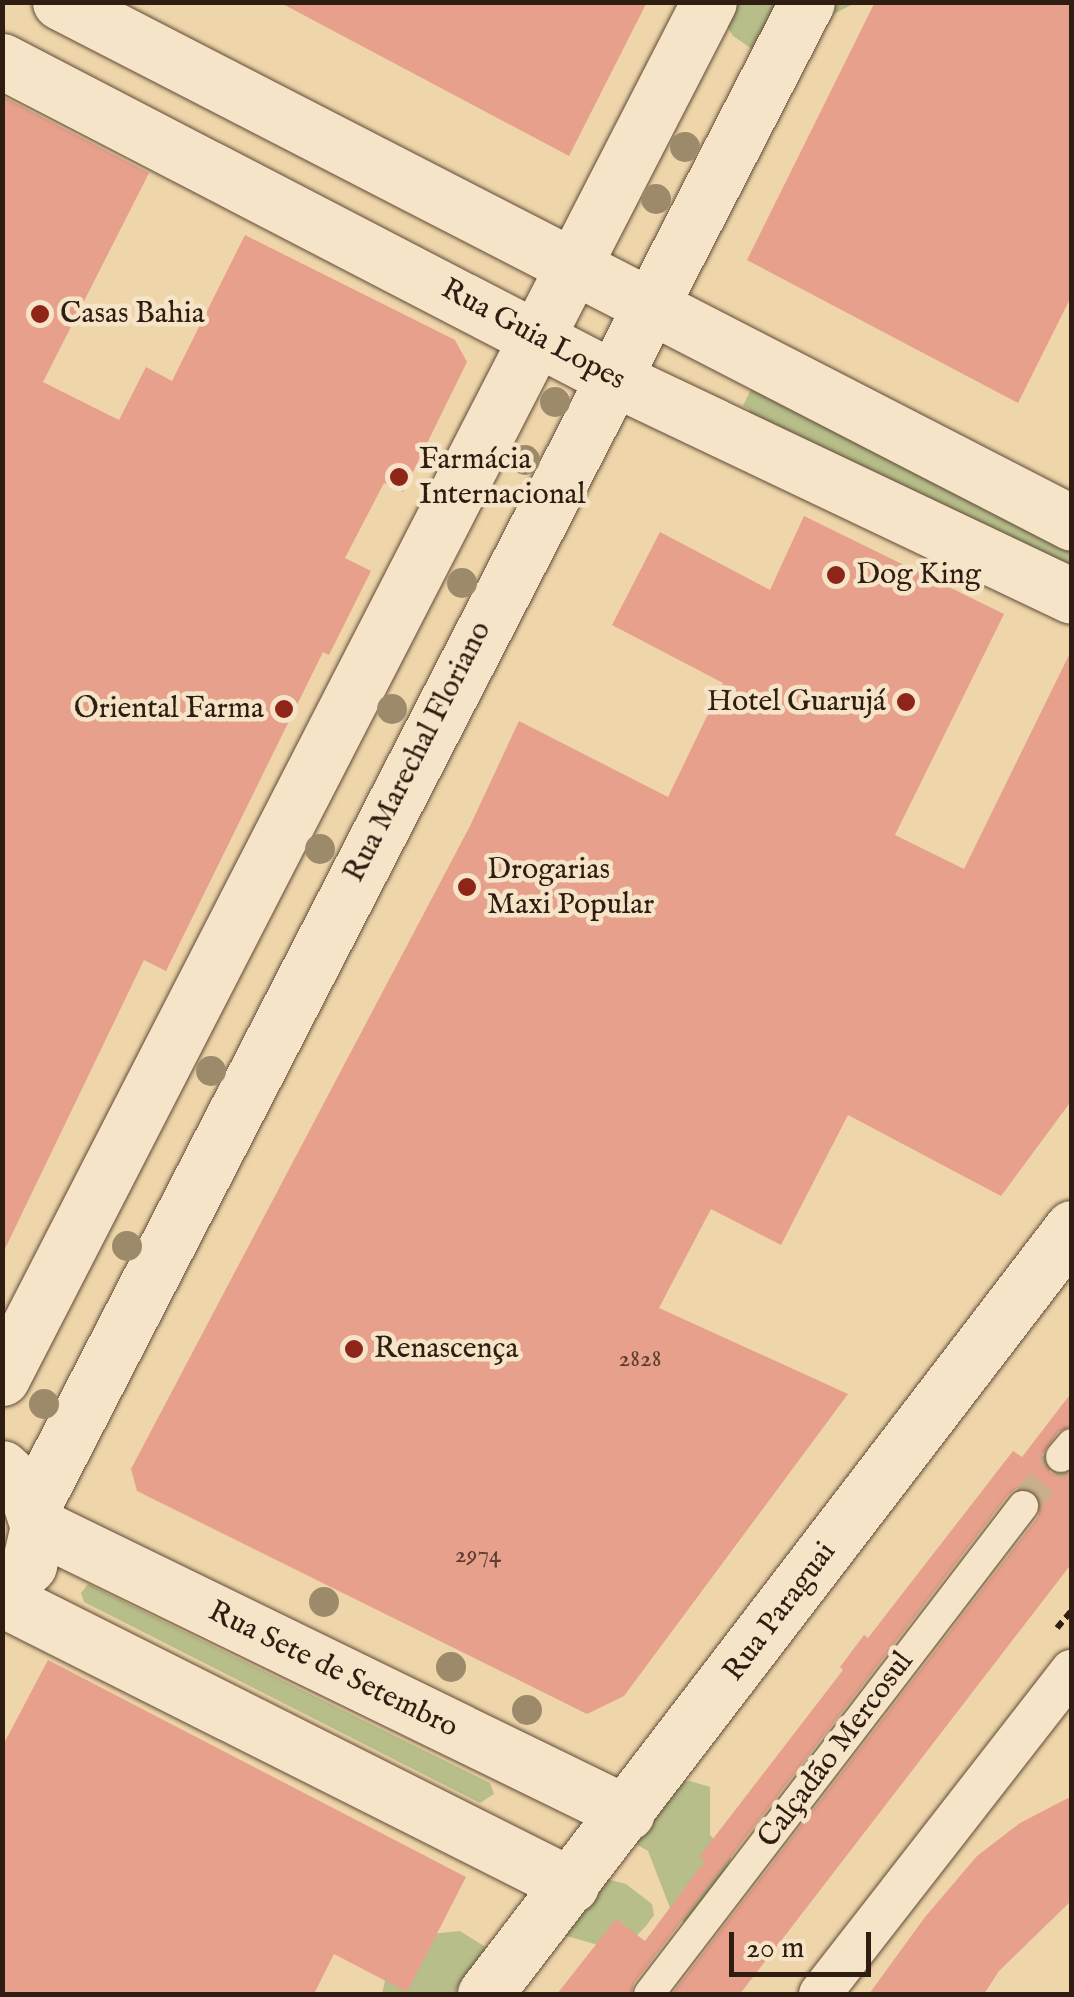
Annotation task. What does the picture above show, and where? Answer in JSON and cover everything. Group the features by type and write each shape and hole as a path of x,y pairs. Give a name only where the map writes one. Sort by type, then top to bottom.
{"main road":[{"path":"60,2 1072,523"},
{"path":"2,1378 709,2"},
{"name":"Rua Marechal Floriano","path":"2,1596 30,1565 25,1499 806,2"},
{"name":"Rua Guia Lopes","path":"2,61 610,377 1072,596"},
{"name":"Rua Paraguai","path":"485,1994 1072,1228"},
{"name":"Rua Sete de Setembro","path":"25,1499 627,1813"},
{"path":"2,1596 572,1885"}],"street":[{"name":"Calçadão Mercosul","path":"649,1994 1023,1506"},
{"path":"820,1994 1072,1670"}],"green space":[{"path":"723,3 855,3 758,53 733,36 722,18"},
{"path":"751,389 1071,518 1071,587 756,437 749,409 743,406"},
{"path":"88,1584 490,1783 494,1794 480,1803 84,1602 81,1593"},
{"path":"690,1781 710,1787 710,1835 731,1858 699,1932 672,1913 648,1851 629,1840 670,1784"},
{"path":"595,1876 626,1884 652,1904 654,1915 646,1926 631,1941 612,1949 560,1934"},
{"path":"460,1931 495,1953 470,1983 460,1983 454,1994 382,1994 386,1976 430,1934"}],"building":[{"path":"279,2 647,2 569,156"},
{"path":"875,2 1072,2 1072,295 1018,403 747,260"},
{"path":"2,96 149,173 43,382 119,420 146,367 172,381 245,235 455,340 467,362 403,492 384,483 345,558 371,571 329,655 323,652 166,971 144,960 2,1255"},
{"path":"804,516 1004,614 895,835 964,869 1072,649 1072,1100 1001,1196 848,1115 781,1245 711,1209 659,1308 848,1394 624,1696 587,1714 137,1491 131,1469 470,826 519,721 668,797 723,683 612,625 660,532 770,590"},
{"path":"1072,1392 1072,1426 1058,1432 1042,1455 1050,1472 1059,1476 1072,1472 1072,1563 740,1994 672,1994 1038,1517 1041,1500 1034,1491 1017,1488 1008,1495 634,1983 631,1994 557,1994 616,1919 645,1941 705,1861 699,1857 843,1670 840,1667 864,1635 868,1638 1013,1451 1022,1457"},
{"path":"48,1660 466,1877 407,1992 334,1954 314,1994 2,1994 2,1747"},
{"path":"1072,1796 1072,1900 999,1971 984,1994 869,1994 925,1917 977,1856 1020,1823"}],"tunnel":[{"path":"1023,1506 1061,1457"}],"place":[{"name":"Casas Bahia","path":"40,314"},
{"name":"Farmácia Internacional","path":"399,477"},
{"name":"Dog King","path":"836,575"},
{"name":"Hotel Guarujá","path":"906,702"},
{"name":"Oriental Farma","path":"284,709"},
{"name":"Drogarias Maxi Popular","path":"467,887"},
{"name":"Renascença","path":"354,1349"}]}
